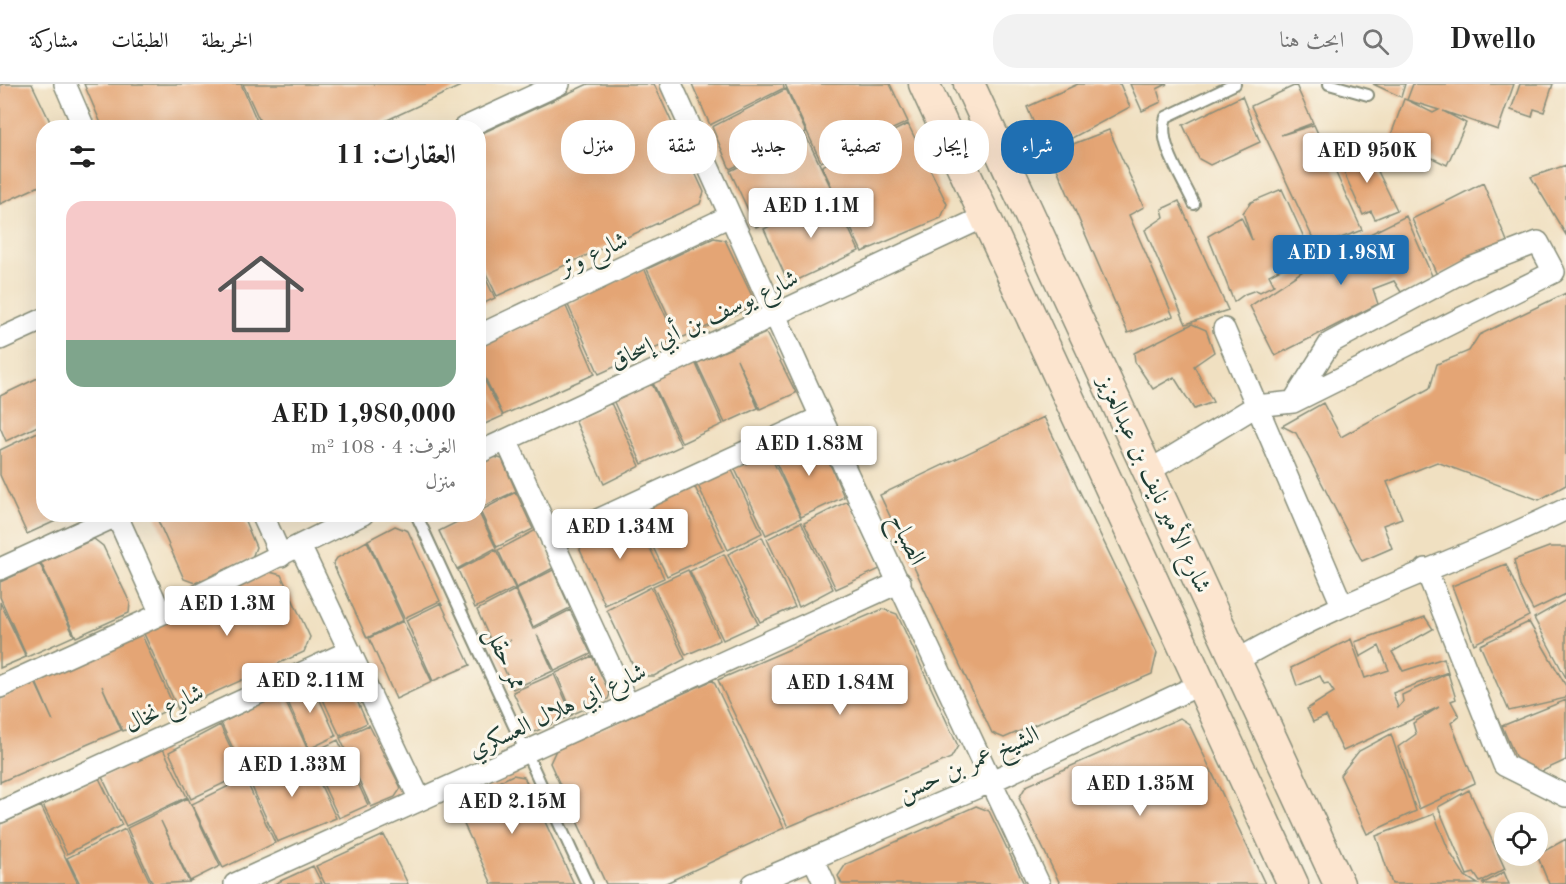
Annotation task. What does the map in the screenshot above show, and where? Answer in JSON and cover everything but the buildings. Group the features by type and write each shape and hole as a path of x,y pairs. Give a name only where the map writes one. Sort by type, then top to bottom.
{"street":[{"path":"65,84 81,120"},
{"path":"481,120 559,84"},
{"name":"الصباح","path":"671,84 821,417 1040,884"},
{"name":"شارع الأمير نايف بن عبدالعزيز","path":"924,84 1293,884"},
{"name":"شارع الأمير نايف بن عبدالعزيز","path":"978,87 1149,471 1339,884"},
{"name":"شارع وتر","path":"486,332 730,216"},
{"name":"شارع يوسف بن أبي إسحاق","path":"486,449 984,217"},
{"path":"1149,471 1256,406 1293,402 1554,272 1538,242 1468,269 1330,343 1293,402"},
{"path":"0,339 36,323"},
{"path":"1224,329 1342,605"},
{"path":"552,541 821,417"},
{"path":"506,440 628,705"},
{"path":"1236,661 1280,635 1342,605 1566,509"},
{"path":"0,569 101,522"},
{"path":"119,522 161,614"},
{"path":"268,522 290,551 350,651 420,800"},
{"path":"0,687 161,614 347,522"},
{"path":"1426,569 1504,765 1566,796"},
{"name":"شارع أبي هلال العسكري","path":"235,884 527,754 628,705 900,582"},
{"name":"شارع نخال","path":"0,812 350,651"},
{"name":"الشيخ عمر بن حسن","path":"753,884 992,781 1202,684"},
{"path":"813,858 825,884"}],"lane":[{"path":"1194,204 1164,139 1163,126 1166,117 1235,84"},
{"path":"1329,84 1368,95"},
{"name":"ممر حقل","path":"420,522 587,884"}]}
